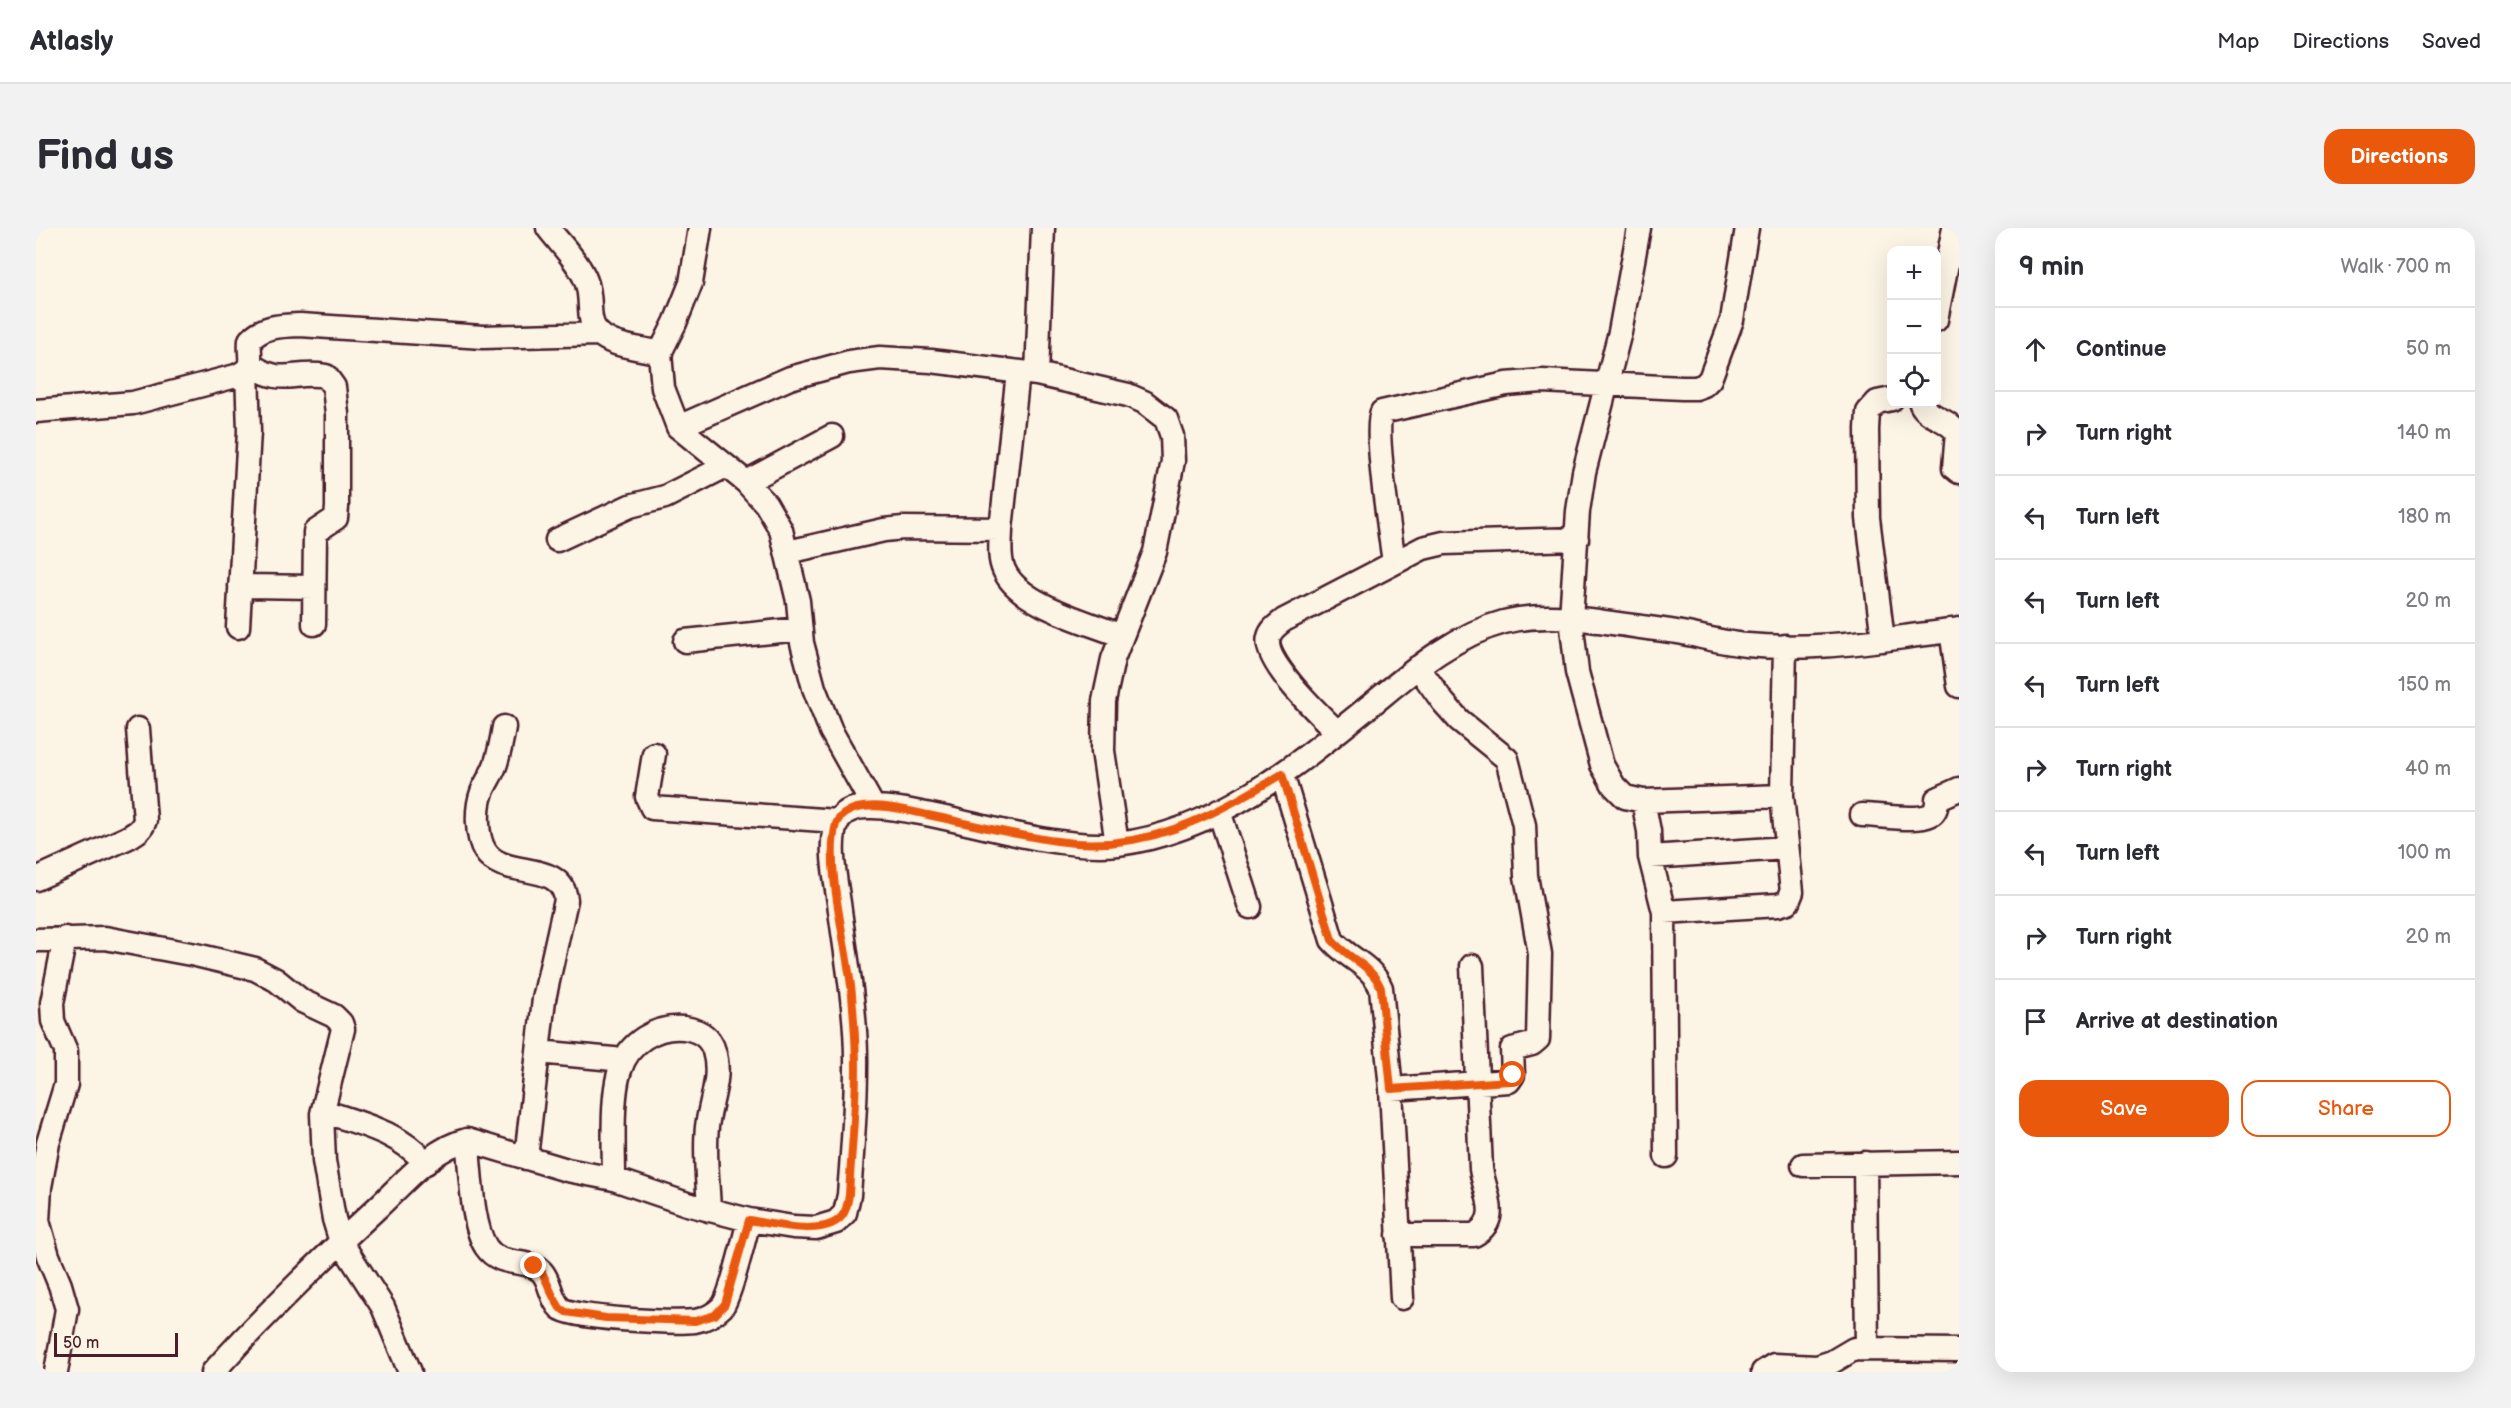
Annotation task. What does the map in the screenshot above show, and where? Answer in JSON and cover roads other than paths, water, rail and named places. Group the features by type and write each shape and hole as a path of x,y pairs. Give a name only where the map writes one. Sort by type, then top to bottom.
{"street":[{"path":"548,228 586,280 591,320 598,334 609,342 661,353"},
{"path":"700,228 691,283 661,353 663,388 678,427 746,482 766,504 781,530 788,552 800,630 814,688 831,730 873,806"},
{"path":"1043,228 1028,373 1001,529 1002,567 1009,580 1021,592 1052,608 1122,636"},
{"path":"1639,228 1620,332 1591,435 1584,472 1571,618 1577,672 1602,765 1614,786 1625,797 1643,801 1782,796"},
{"path":"1394,563 1380,439 1379,417 1382,412 1506,384 1542,381 1696,388 1704,386 1710,379 1732,320 1747,228"},
{"path":"1940,300 1954,228"},
{"path":"238,627 249,431 250,339 257,332 271,327 300,325 483,337 598,334"},
{"path":"678,427 790,378 849,362 880,358 1028,373 1128,395 1144,402 1166,419 1172,436 1173,461 1155,552 1113,659 1104,701 1103,751 1117,844"},
{"path":"36,411 133,403 216,382 249,368 270,377 317,374 326,376 334,387 337,414 337,507 336,518 319,527 315,532 314,624"},
{"path":"1883,640 1868,518 1867,429 1868,412 1877,402 1887,400"},
{"path":"1922,408 1949,423 1957,433 1953,461 1954,468 1959,472"},
{"path":"746,482 832,436"},
{"path":"557,540 630,506 665,497 726,466"},
{"path":"788,552 884,530 903,528 1001,529"},
{"path":"1337,732 1292,686 1270,652 1268,638 1274,628 1284,620 1411,553 1444,543 1577,539"},
{"path":"240,586 314,587"},
{"path":"213,1372 260,1320 426,1162 446,1148 467,1140 567,1170 614,1179 709,1210 749,1220 793,1227 827,1227 836,1222 844,1213 849,1195 856,1068 852,993 834,866 834,836 837,821 852,809 873,806 902,810 1058,841 1117,844 1149,838 1187,826 1219,811 1282,774 1418,667 1450,645 1505,621 1534,617 1571,618 1676,632 1746,645 1785,646 1883,640 1955,629 1959,686"},
{"path":"685,641 800,630"},
{"path":"1664,912 1778,905 1788,902 1792,892 1782,796 1785,646"},
{"path":"1391,1089 1512,1079 1512,1049 1532,1044 1538,1039 1540,954 1526,876 1524,825 1507,759 1459,720 1418,667"},
{"path":"504,727 495,766 481,794 480,837 486,852 502,865 552,878 562,886 566,900 544,999 526,1158"},
{"path":"36,879 138,833 143,827 145,820 138,729"},
{"path":"654,754 647,797 652,808 837,821"},
{"path":"1282,774 1332,940 1343,953 1360,962 1376,976 1381,988 1391,1089 1402,1298"},
{"path":"1862,814 1920,818 1930,815 1935,810 1937,799 1942,795 1959,789"},
{"path":"1643,801 1650,857 1664,912 1666,1156"},
{"path":"1219,811 1250,907"},
{"path":"1650,857 1787,848"},
{"path":"56,1372 67,1309 38,1221 40,1187 46,1154 66,1084 66,1051 53,1021 52,1003 65,938"},
{"path":"36,940 105,938 255,969 276,980 302,1000 334,1016 343,1029 322,1111 324,1161 341,1242 377,1296 410,1372"},
{"path":"1398,1235 1474,1235 1484,1229 1489,1220 1489,1199 1481,1169 1472,966"},
{"path":"614,1179 617,1083 624,1060 635,1045 645,1037 674,1027 698,1031 707,1038 714,1049 717,1077 706,1128 709,1210"},
{"path":"538,1052 624,1060"},
{"path":"322,1111 385,1131 413,1148 426,1162"},
{"path":"467,1140 477,1227 486,1247 496,1257 511,1263 534,1266 542,1272 560,1308 566,1312 606,1318 695,1321 715,1315 725,1304 749,1220"},
{"path":"1803,1165 1959,1162"},
{"path":"1865,1163 1867,1348"},
{"path":"1763,1372 1774,1365 1817,1367 1832,1362 1842,1363 1854,1349 1959,1350"}]}
